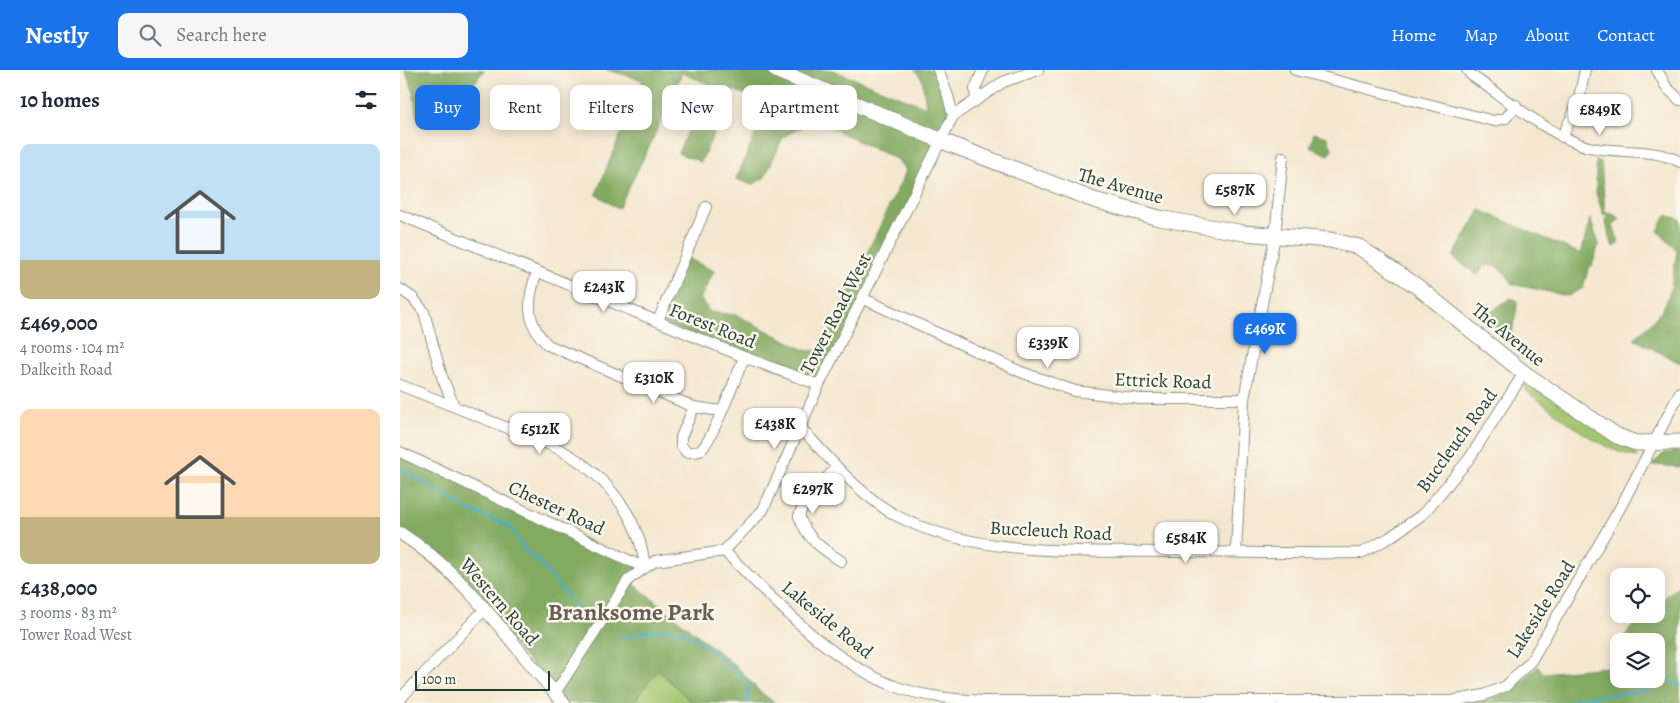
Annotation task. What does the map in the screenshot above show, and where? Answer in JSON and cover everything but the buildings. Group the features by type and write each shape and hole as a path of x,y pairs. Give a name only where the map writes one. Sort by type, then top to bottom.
{"main road":[{"name":"The Avenue","path":"776,70 942,141 1094,200 1159,218 1275,236 1330,240 1359,247 1418,287 1524,373 1617,436 1636,444 1680,442"}],"street":[{"path":"938,70 953,116 1002,82 1038,70"},
{"path":"976,99 975,88 983,70"},
{"path":"1295,70 1494,121 1506,118 1516,105"},
{"path":"1467,70 1471,75 1562,137 1589,147 1622,152 1661,154 1680,162"},
{"path":"1562,137 1578,102 1586,70"},
{"path":"1657,70 1667,88 1680,100"},
{"name":"Tower Road West","path":"724,551 763,510 819,385 953,116"},
{"path":"1236,552 1244,399 1275,236 1283,157"},
{"path":"658,321 706,207"},
{"name":"Forest Road","path":"400,216 744,357 819,385"},
{"path":"537,272 531,287 528,307 535,330 548,345 694,407 721,410"},
{"path":"400,289 413,298 424,312 442,377 454,406"},
{"name":"Ettrick Road","path":"862,298 1021,372 1075,391 1140,398 1244,399"},
{"path":"694,407 681,437 681,445 686,452 693,453 701,450 744,357"},
{"name":"Buccleuch Road","path":"800,427 837,467 896,515 962,540 1001,547 1117,552 1361,553 1389,538 1423,514 1469,458 1524,373"},
{"path":"400,385 555,447 577,458 608,485 631,520 644,552 645,568"},
{"name":"Lakeside Road","path":"724,551 832,650 861,671 899,688 948,698 984,701 1452,701 1484,695 1506,686 1531,661 1616,515 1680,392"},
{"name":"Chester Road","path":"400,452 645,568"},
{"path":"837,467 805,502 799,516 805,531 821,548 841,561"},
{"name":"Western Road","path":"400,533 430,553 472,592 484,610 564,703"},
{"path":"555,693 629,579 655,561 724,551"},
{"path":"400,699 484,610"}],"green space":[{"path":"405,70 484,70 473,85 415,85 415,104 413,90"},
{"path":"607,70 832,70 926,107 922,79 915,70 938,70 953,116 819,385 658,321 685,257 714,271 700,299 710,312 736,315 807,351 819,350 828,336 906,171 898,160 835,130 857,130 857,85 742,85 742,93 733,90 732,92 732,85 709,85 682,73 677,85 662,85 662,118 618,209 596,194 622,130 652,130 652,85 641,85 643,80"},
{"path":"688,130 715,130 701,162 678,153"},
{"path":"757,130 796,130 783,137 765,177 752,185 736,179"},
{"path":"1314,133 1327,137 1332,148 1329,155 1310,147"},
{"path":"1596,160 1601,162 1605,211 1620,218 1613,226 1619,242 1615,247 1612,245 1605,219 1609,215 1603,214 1596,193"},
{"path":"1232,178 1264,186 1261,201 1229,194"},
{"path":"1480,210 1581,254 1590,219 1599,244 1592,266 1589,266 1583,288 1568,296 1512,284 1508,276 1497,267 1484,266 1477,275 1453,257"},
{"path":"1666,215 1680,219 1680,363 1634,339 1656,318 1667,301 1670,291 1677,251 1658,231"},
{"path":"1511,298 1518,301 1511,338 1487,320 1488,314"},
{"path":"1525,383 1630,447 1638,457 1608,447 1579,430 1525,390"},
{"path":"1680,451 1680,467 1652,465 1664,453"},
{"path":"400,452 645,568 629,580 738,668 759,691 775,703 693,703 658,670 633,703 564,703 484,610 400,534"},
{"path":"1680,584 1680,703 1468,703 1489,699 1507,692 1523,681 1538,666 1543,673 1608,667 1610,664 1610,688 1665,688 1665,633 1628,633 1637,623 1665,623 1665,597"},
{"path":"658,670 693,703 633,703"}],"waterway":[{"path":"400,468 470,511 508,525 524,549 540,563 586,619"},
{"path":"619,639 659,630 681,632 711,650 746,680 749,686 747,703"},
{"path":"1568,703 1591,696 1644,691 1664,679 1680,685"}],"district":[{"name":"Branksome Park","path":"631,612"}]}
